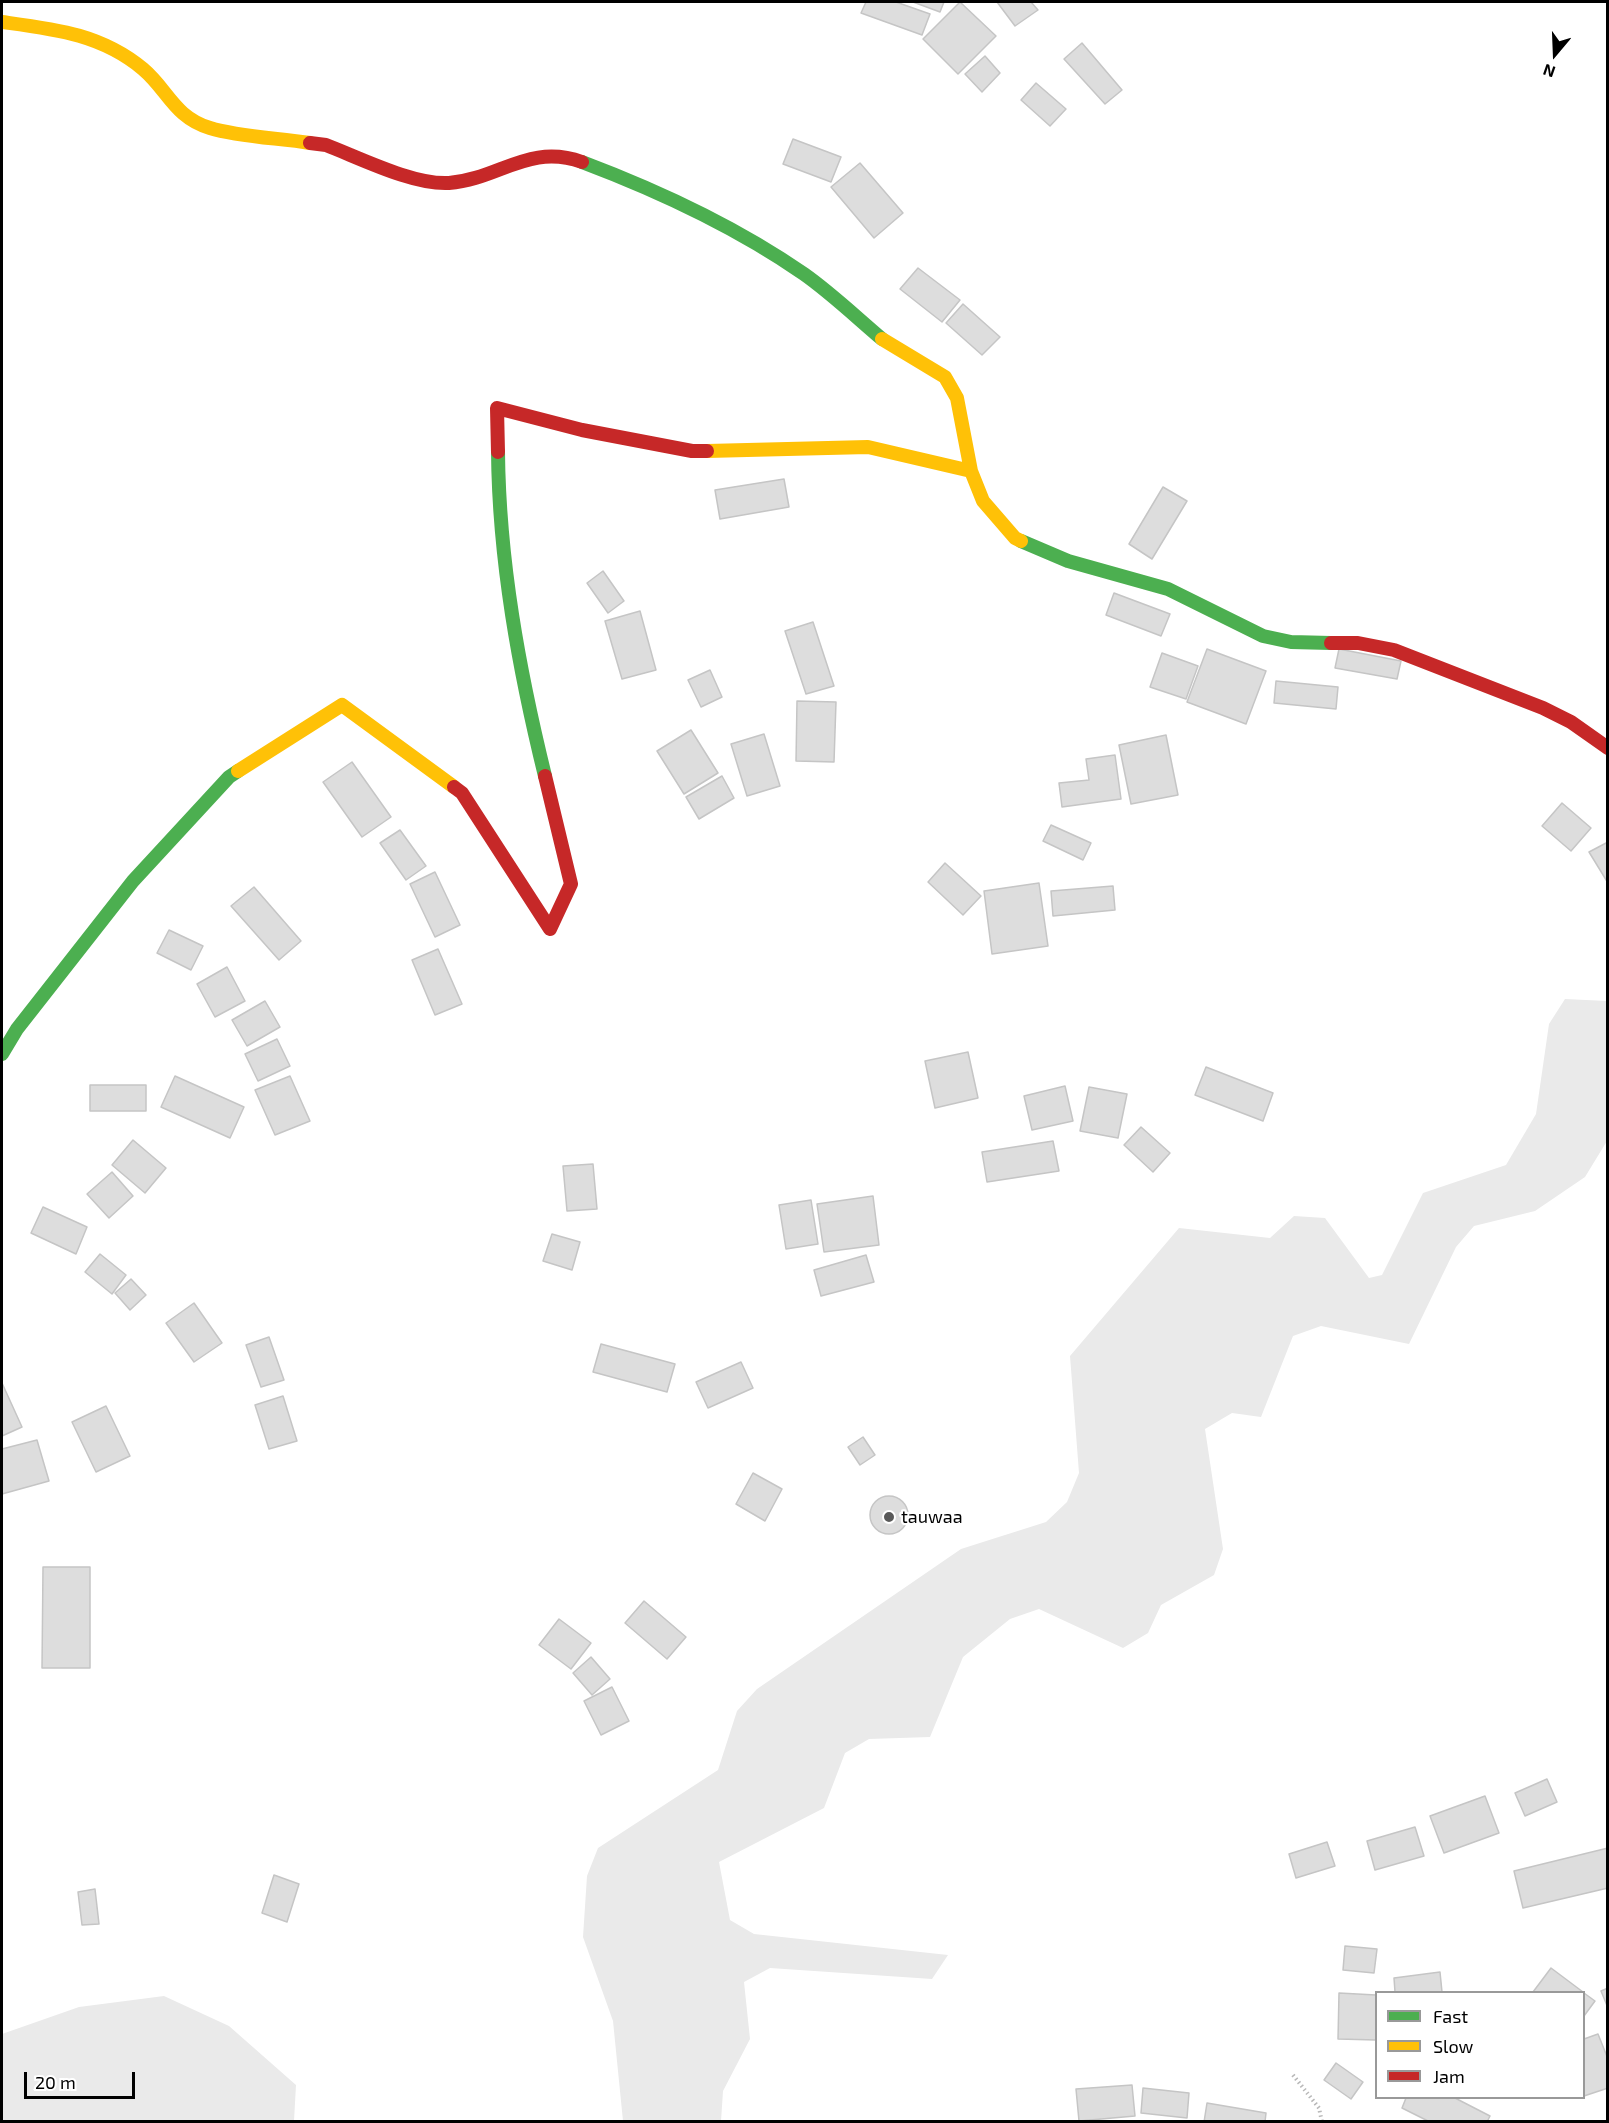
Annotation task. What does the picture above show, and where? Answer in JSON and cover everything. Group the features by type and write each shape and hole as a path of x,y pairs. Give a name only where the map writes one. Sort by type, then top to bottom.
{"street":[{"path":"2,22 68,31 99,40 122,53 145,71 178,111 210,128 326,145 418,179 448,183 475,177 520,161 562,155 640,184 719,224 804,274 882,339 945,377 957,398 971,471 983,501 1015,538 1044,552 1168,589 1263,636 1290,642 1358,643 1394,650 1544,708 1571,722 1608,748"},
{"path":"2,1054 17,1029 133,881 229,777 342,705 462,793 550,929 571,884 530,714 510,598 498,494 497,408 582,430 692,451 868,447 971,471"}],"path":[{"path":"1293,2075 1319,2108 1322,2121"}],"shaded area":[{"path":"1565,999 1607,1001 1607,1141 1585,1177 1535,1211 1474,1226 1456,1247 1409,1344 1321,1326 1293,1336 1261,1417 1232,1413 1205,1429 1223,1549 1214,1575 1161,1605 1148,1633 1123,1648 1039,1609 1010,1619 963,1657 930,1737 869,1739 845,1753 824,1808 719,1862 730,1920 754,1934 948,1955 932,1979 770,1968 744,1982 750,2039 723,2091 721,2121 623,2121 613,2021 583,1937 587,1876 598,1848 718,1770 737,1711 757,1689 961,1549 1046,1522 1067,1502 1079,1473 1070,1356 1179,1228 1270,1238 1294,1216 1325,1218 1369,1278 1382,1275 1423,1193 1506,1165 1536,1114 1549,1024"},
{"path":"164,1996 229,2026 296,2085 294,2121 2,2121 2,2034 79,2007"}],"building":[{"path":"866,2 896,2 930,14 922,35 861,13"},
{"path":"913,2 944,2 940,12"},
{"path":"960,2 996,36 958,74 923,39"},
{"path":"997,2 1031,2 1038,10 1015,26"},
{"path":"1082,43 1122,90 1105,104 1064,59"},
{"path":"985,56 1000,73 982,92 965,74"},
{"path":"1036,83 1066,109 1050,126 1021,100"},
{"path":"793,139 841,157 831,182 783,164"},
{"path":"860,163 903,213 874,238 831,187"},
{"path":"918,268 960,300 942,322 900,289"},
{"path":"963,304 1000,337 982,355 946,323"},
{"path":"784,479 789,507 720,519 715,490"},
{"path":"1163,487 1187,501 1152,559 1129,544"},
{"path":"603,571 624,601 608,613 587,583"},
{"path":"1114,593 1170,614 1161,636 1106,615"},
{"path":"640,611 656,670 622,679 605,621"},
{"path":"813,622 834,686 806,694 785,631"},
{"path":"1207,649 1266,671 1246,724 1187,702"},
{"path":"1339,649 1401,661 1397,679 1335,668"},
{"path":"1162,653 1198,666 1186,699 1150,687"},
{"path":"710,670 722,697 701,707 688,680"},
{"path":"1276,681 1338,687 1336,709 1274,703"},
{"path":"797,701 836,702 834,762 796,761"},
{"path":"691,730 718,773 684,794 657,751"},
{"path":"764,734 780,786 747,796 731,744"},
{"path":"1166,735 1178,795 1131,804 1119,745"},
{"path":"1115,755 1121,799 1062,807 1059,783 1089,780 1086,759"},
{"path":"352,762 391,817 362,837 323,782"},
{"path":"722,776 734,798 699,819 686,797"},
{"path":"1562,803 1591,828 1571,851 1542,826"},
{"path":"1051,825 1091,843 1083,860 1043,841"},
{"path":"400,830 426,866 406,880 380,843"},
{"path":"1608,842 1608,883 1589,852"},
{"path":"945,863 981,896 963,915 928,882"},
{"path":"435,872 460,925 435,937 410,884"},
{"path":"1039,883 1048,946 992,954 984,891"},
{"path":"1113,886 1115,910 1053,916 1051,891"},
{"path":"254,887 301,941 279,960 231,906"},
{"path":"169,930 203,946 191,970 157,953"},
{"path":"438,949 462,1004 435,1015 412,960"},
{"path":"227,967 245,1001 215,1017 197,984"},
{"path":"265,1001 280,1027 247,1046 232,1020"},
{"path":"277,1039 290,1066 258,1081 245,1054"},
{"path":"968,1052 978,1098 935,1108 925,1061"},
{"path":"1206,1067 1273,1093 1263,1121 1195,1095"},
{"path":"175,1076 244,1107 230,1138 161,1107"},
{"path":"290,1076 310,1121 275,1135 255,1090"},
{"path":"90,1085 146,1085 146,1111 90,1111"},
{"path":"1065,1086 1073,1121 1032,1130 1024,1096"},
{"path":"1089,1087 1127,1094 1118,1138 1080,1131"},
{"path":"1141,1127 1170,1153 1153,1172 1124,1145"},
{"path":"133,1140 166,1168 145,1193 112,1165"},
{"path":"1053,1141 1059,1171 987,1182 982,1152"},
{"path":"593,1164 597,1209 567,1211 563,1166"},
{"path":"112,1172 133,1196 109,1218 87,1194"},
{"path":"873,1196 879,1245 824,1252 817,1204"},
{"path":"811,1200 818,1244 786,1249 779,1205"},
{"path":"43,1207 87,1227 76,1254 31,1233"},
{"path":"552,1234 580,1242 572,1270 543,1261"},
{"path":"100,1254 126,1275 112,1294 85,1272"},
{"path":"866,1255 874,1282 821,1296 814,1270"},
{"path":"131,1279 146,1295 130,1310 115,1293"},
{"path":"194,1303 222,1343 194,1362 166,1323"},
{"path":"269,1337 284,1380 261,1387 246,1345"},
{"path":"601,1344 675,1364 667,1392 593,1372"},
{"path":"741,1362 753,1388 708,1408 696,1382"},
{"path":"2,1383 22,1427 2,1436"},
{"path":"283,1396 297,1441 269,1449 255,1405"},
{"path":"106,1406 130,1456 96,1472 72,1422"},
{"path":"863,1437 875,1455 860,1465 848,1447"},
{"path":"37,1440 49,1481 2,1494 2,1449"},
{"path":"753,1473 782,1489 765,1521 736,1504"},
{"name":"tauwaa","path":"889,1496 902,1502 908,1515 902,1528 889,1534 876,1528 870,1515 876,1502"},
{"path":"43,1567 90,1567 90,1668 42,1668"},
{"path":"644,1601 686,1637 667,1659 625,1623"},
{"path":"559,1619 591,1643 571,1669 539,1645"},
{"path":"591,1657 610,1679 592,1695 573,1673"},
{"path":"612,1687 629,1721 601,1735 584,1701"},
{"path":"1547,1779 1557,1802 1525,1816 1515,1793"},
{"path":"1485,1796 1499,1833 1444,1853 1430,1816"},
{"path":"1415,1827 1424,1856 1375,1870 1367,1841"},
{"path":"1327,1842 1335,1866 1296,1878 1289,1854"},
{"path":"1608,1848 1608,1888 1523,1908 1514,1871"},
{"path":"274,1875 299,1884 287,1922 262,1913"},
{"path":"95,1889 99,1924 82,1925 78,1892"},
{"path":"1345,1946 1377,1949 1374,1973 1343,1970"},
{"path":"1551,1968 1582,1991 1534,1991"},
{"path":"1440,1972 1442,1991 1395,1991 1394,1978"},
{"path":"1608,1988 1608,2008 1601,1991"},
{"path":"1339,1993 1375,1995 1375,2040 1338,2039"},
{"path":"1585,1994 1595,2001 1585,2015"},
{"path":"1598,2034 1608,2059 1608,2088 1585,2096 1585,2039"},
{"path":"1336,2063 1363,2082 1351,2099 1324,2080"},
{"path":"1132,2085 1135,2116 1079,2121 1076,2089"},
{"path":"1143,2088 1189,2093 1187,2118 1141,2113"},
{"path":"1406,2099 1457,2099 1490,2116 1487,2122 1430,2122 1402,2108"},
{"path":"1207,2103 1266,2113 1265,2122 1204,2122"}],"traffic: fast":[{"path":"582,162 696,211 751,241 814,281 882,339"},
{"path":"498,452 506,574 519,656 545,776"},
{"path":"1021,541 1068,561 1168,589 1263,636 1291,642 1331,643"},
{"path":"2,1054 17,1029 133,881 229,777 238,771"}],"traffic: slow":[{"path":"2,22 76,35 111,48 127,57 152,77 188,117 210,128 310,143"},
{"path":"882,339 945,377 957,398 971,471 983,501 1015,538 1021,541"},
{"path":"707,451 868,447 971,471"},
{"path":"238,771 342,705 454,787"}],"traffic: jam":[{"path":"310,143 326,145 387,170 419,180 449,183 467,180 530,159 563,157 582,162"},
{"path":"498,452 497,408 582,430 692,451 707,451"},
{"path":"1331,643 1358,643 1394,650 1543,708 1571,722 1608,748"},
{"path":"454,787 462,793 550,929 571,884 545,776"}],"place":[{"name":"tauwaa","path":"889,1517"}]}
